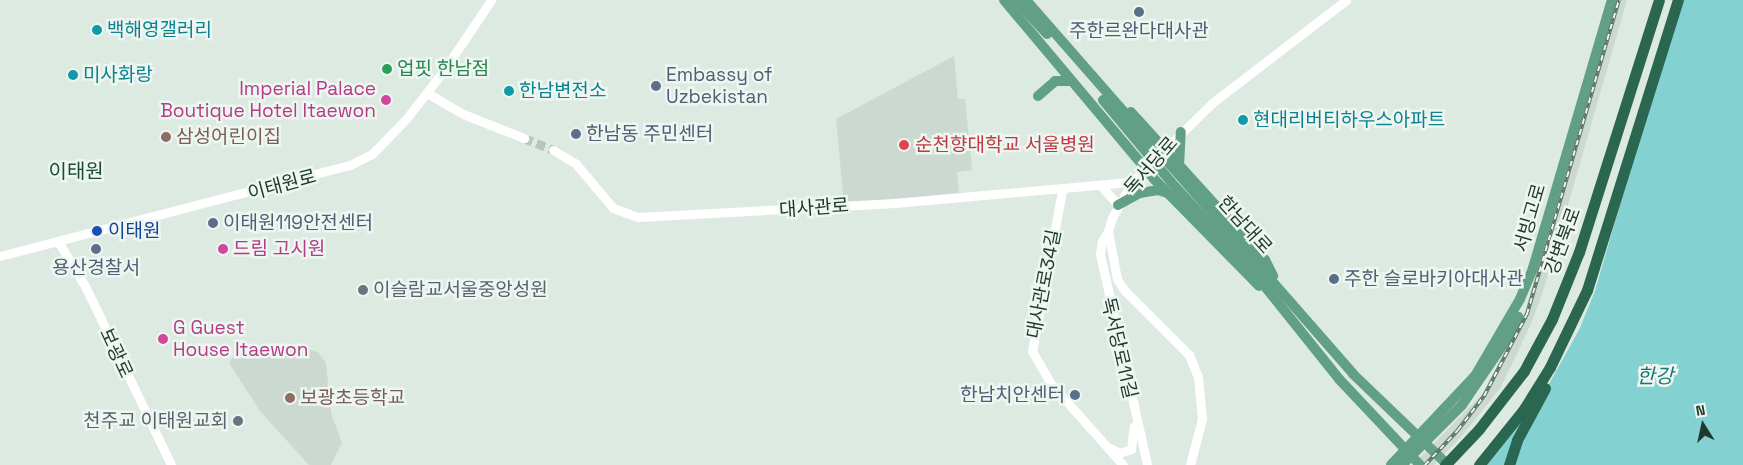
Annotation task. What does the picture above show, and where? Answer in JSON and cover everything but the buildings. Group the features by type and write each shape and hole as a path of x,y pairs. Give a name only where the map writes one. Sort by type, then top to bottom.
{"highway":[{"name":"강변북로","path":"1446,465 1479,429 1524,370 1552,319 1579,252 1659,0"},
{"name":"강변북로","path":"1479,465 1524,409 1550,367 1587,290 1678,0"},
{"path":"1510,465 1517,440 1556,367 1587,290"}],"main road":[{"name":"이태원로","path":"0,256 59,243 350,165 372,154 390,138 427,93 491,0"},
{"path":"1004,0 1070,81 1167,193 1272,297"},
{"name":"한남대로","path":"1016,0 1107,100"},
{"name":"한남대로","path":"1026,0 1171,182 1214,222 1281,290 1354,374 1446,465"},
{"path":"1033,0 1163,149 1264,260 1281,290"},
{"name":"독서당로","path":"1190,465 1202,419 1198,377 1189,356 1122,286 1113,267 1108,231 1118,205 1132,182 1163,149 1212,103 1346,0"},
{"name":"서빙고로","path":"1391,465 1475,376 1511,318 1533,268 1613,0"},
{"name":"서빙고로","path":"1402,465 1462,404 1516,322 1531,282 1613,0"},
{"path":"1038,96 1055,81 1070,81"},
{"path":"427,93 463,114 524,138"},
{"path":"1120,140 1140,122"},
{"path":"1179,166 1181,132"},
{"name":"대사관로","path":"553,150 576,164 614,208 638,217 1062,191 1132,182"},
{"path":"1100,186 1118,205 1140,193 1158,190 1167,193"},
{"name":"대사관로34길","path":"1062,191 1032,350 1048,380 1123,465"},
{"name":"한남대로","path":"1214,222 1272,297 1391,437 1420,465"},
{"name":"독서당로11길","path":"1108,231 1102,242 1100,254 1134,416 1147,465"},
{"name":"보광로","path":"59,243 86,288 171,465"},
{"path":"1100,440 1119,453 1127,452 1133,444 1134,416"}],"shaded area":[{"path":"1617,0 1627,0 1543,292 1531,324 1501,387 1462,436 1434,465 1413,465 1486,390 1524,314"},
{"name":"순천향대학교 서울병원","path":"954,56 958,99 965,99 972,170 957,172 959,193 844,204 836,119"},
{"name":"보광초등학교","path":"271,346 278,355 301,347 318,352 326,363 331,413 342,443 331,465 309,465 260,411 229,363 232,358"}],"water":[{"name":"한강","path":"1679,0 1743,0 1743,465 1483,465 1549,384 1579,330 1595,291"}],"tunnel":[{"path":"524,138 553,150"}],"railway":[{"path":"1425,465 1458,430 1484,396 1527,314 1619,0"}],"place":[{"name":"주한르완다대사관","path":"1139,12"},
{"name":"백해영갤러리","path":"97,30"},
{"name":"업핏 한남점","path":"387,69"},
{"name":"미사화랑","path":"73,75"},
{"name":"Embassy of Uzbekistan","path":"656,86"},
{"name":"한남변전소","path":"509,91"},
{"name":"Imperial Palace Boutique Hotel Itaewon","path":"386,100"},
{"name":"현대리버티하우스아파트","path":"1243,120"},
{"name":"한남동 주민센터","path":"576,134"},
{"name":"삼성어린이집","path":"166,137"},
{"name":"순천향대학교 서울병원","path":"904,145"},
{"name":"이태원119안전센터","path":"213,223"},
{"name":"이태원","path":"97,231"},
{"name":"용산경찰서","path":"96,249"},
{"name":"드림 고시원","path":"223,249"},
{"name":"주한 슬로바키아대사관","path":"1334,279"},
{"name":"이슬람교서울중앙성원","path":"363,290"},
{"name":"G Guest House Itaewon","path":"163,339"},
{"name":"한남치안센터","path":"1075,395"},
{"name":"보광초등학교","path":"290,398"},
{"name":"천주교 이태원교회","path":"238,421"}],"district":[{"name":"이태원","path":"76,171"}]}
